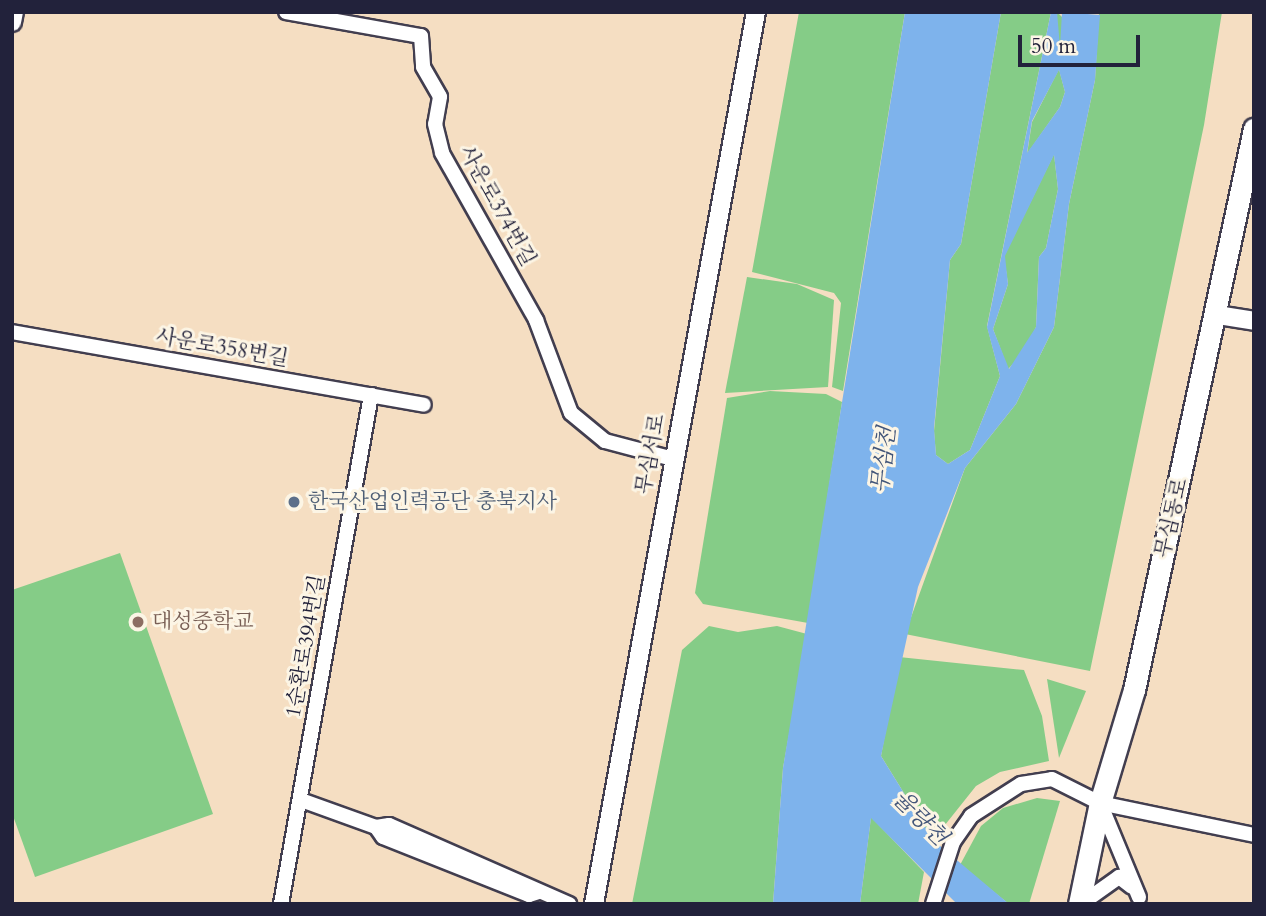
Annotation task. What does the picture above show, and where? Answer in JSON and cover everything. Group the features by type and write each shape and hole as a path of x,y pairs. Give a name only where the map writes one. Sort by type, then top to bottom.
{"main road":[{"name":"무심동로","path":"1080,904 1100,803 1134,690 1219,315 1254,129"}],"street":[{"path":"12,22 14,12"},
{"name":"사운로374번길","path":"286,12 421,36 423,67 440,97 435,124 442,153 536,320 571,413 605,441 673,459"},
{"name":"무심서로","path":"594,904 756,12"},
{"path":"1219,315 1254,321"},
{"name":"사운로358번길","path":"12,332 424,405"},
{"name":"1순환로394번길","path":"281,904 372,395"},
{"path":"935,898 953,842 971,816 1021,784 1069,783 1100,803 1254,835"},
{"path":"301,800 376,827 389,825 532,883 538,892 569,904"},
{"path":"1100,803 1142,900"},
{"path":"1080,904 1119,877 1142,900"}],"green space":[{"path":"799,12 905,12 843,391 832,387 841,303 834,293 752,272"},
{"path":"1001,12 1051,12 987,326 1000,376 970,450 948,464 936,455 934,431 950,260 961,244"},
{"path":"1057,12 1064,19 1060,48 1054,26"},
{"path":"1099,12 1222,12 1204,125 1090,671 905,634 965,468 1016,404 1054,327 1069,204 1095,80"},
{"path":"1059,69 1065,92 1060,107 1027,154 1032,122"},
{"path":"1054,154 1058,189 1046,248 1039,257 1036,327 1025,352 1008,369 993,329 1008,284 1004,256"},
{"path":"747,277 797,284 834,300 828,387 725,393"},
{"path":"770,391 826,394 842,402 808,623 703,604 695,593 727,398"},
{"path":"120,553 213,814 35,877 12,813 12,590"},
{"path":"709,626 738,632 777,626 807,634 783,768 773,904 632,904 682,650"},
{"path":"899,657 1024,670 1042,716 1049,761 1000,772 976,786 933,840 881,756"},
{"path":"1047,679 1086,691 1059,758"},
{"path":"1037,798 1060,801 1029,904 1009,904 960,865 981,826 1003,808"},
{"path":"871,817 924,872 918,904 860,904"}],"water":[{"name":"무심천","path":"905,12 1001,12 961,244 950,260 934,428 936,455 948,464 970,450 1000,376 987,327 1051,12 1057,12 1060,47 1062,12 1100,15 1095,80 1069,204 1054,327 1016,404 965,468 918,587 881,756 933,840 1009,904 957,904 871,818 860,904 773,904 783,768","holes":["1059,70 1065,92 1060,107 1027,153 1032,121","1054,155 1058,189 1046,248 1039,257 1036,327 1009,369 993,329 1008,284 1005,256"]}],"place":[{"name":"한국산업인력공단 충북지사","path":"294,502"},
{"name":"대성중학교","path":"138,622"}],"water label":[{"name":"율량천","path":"920,818"}]}
